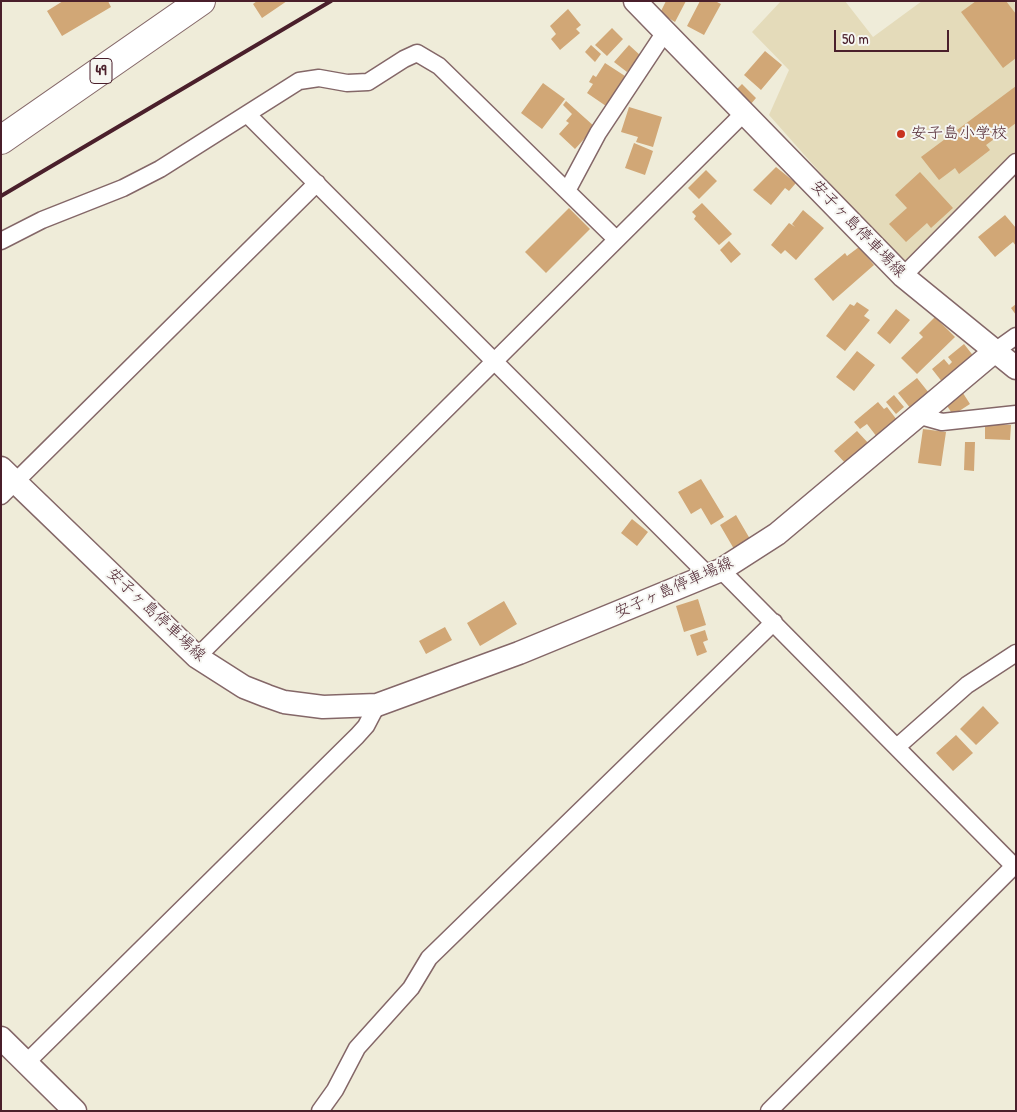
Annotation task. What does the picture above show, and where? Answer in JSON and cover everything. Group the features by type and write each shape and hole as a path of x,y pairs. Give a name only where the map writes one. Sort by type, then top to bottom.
{"highway":[{"name":"49","path":"1,140 201,1"}],"main road":[{"name":"安子ヶ島停車場線","path":"6,482 197,657 244,687 284,702 324,707 377,705 519,653 715,572 777,534 806,512 917,415 995,351 903,276 635,1"},
{"path":"995,351 1016,368"},
{"path":"1,1038 75,1111"}],"street":[{"path":"567,191 571,187 598,132 665,32"},
{"path":"1,241 42,220 123,188 160,169 248,115 279,92 299,82 318,78 356,84 368,82 417,53 440,66 616,239"},
{"path":"197,657 745,112"},
{"path":"248,115 494,362 715,572 774,622 1015,865 769,1111"},
{"path":"903,276 1016,162"},
{"path":"6,482 317,184"},
{"path":"995,351 1016,336"},
{"path":"917,415 942,422 1016,414"},
{"path":"320,1111 335,1090 357,1048 411,988 429,958 774,622"},
{"path":"898,746 967,685 1016,654"},
{"path":"26,1063 358,736 366,726 377,705"}],"shaded area":[{"name":"安子島小学校","path":"781,1 845,1 873,37 922,1 1013,1 1016,6 1016,153 902,265 769,115 789,70 752,32"}],"building":[{"path":"63,1 108,1 111,7 62,36 47,11"},
{"path":"257,1 287,1 262,18 253,4"},
{"path":"666,1 686,1 675,22 660,13"},
{"path":"700,1 715,1 721,4 704,35 687,26"},
{"path":"976,1 1006,1 1016,14 1016,58 1003,68 961,12"},
{"path":"568,9 581,25 576,29 580,33 560,50 551,39 556,34 550,26"},
{"path":"612,28 623,39 607,56 595,45"},
{"path":"591,45 601,54 595,62 585,52"},
{"path":"629,45 641,56 627,72 614,62"},
{"path":"765,51 782,65 761,90 744,75"},
{"path":"605,63 625,76 606,106 587,93 593,84 589,82 593,75 596,77"},
{"path":"543,83 565,99 542,129 521,113"},
{"path":"742,84 756,98 750,105 736,90"},
{"path":"1016,86 1016,123 986,145 990,150 959,174 955,168 939,180 921,157"},
{"path":"566,101 595,127 575,149 559,134 569,123 566,121 572,114 563,105"},
{"path":"629,107 662,117 653,147 636,142 638,137 621,132"},
{"path":"634,143 653,151 645,175 625,168"},
{"path":"776,167 796,183 789,191 785,188 771,205 753,190"},
{"path":"706,170 717,181 699,199 688,188"},
{"path":"920,172 953,208 931,228 927,223 906,242 889,224 907,208 895,195"},
{"path":"702,203 732,234 719,245 694,219 696,216 692,212"},
{"path":"569,208 590,229 546,273 525,252"},
{"path":"803,210 824,228 796,260 785,250 781,254 771,245 789,223 795,227 792,224"},
{"path":"1005,215 1016,228 1016,246 1013,242 995,257 978,237"},
{"path":"729,241 741,254 731,263 720,250"},
{"path":"859,247 874,265 833,301 814,279 845,253 847,256"},
{"path":"857,302 869,310 864,316 870,320 845,351 826,336 850,304 854,306"},
{"path":"1016,304 1016,315 1011,308"},
{"path":"896,309 910,320 890,344 877,333"},
{"path":"935,317 955,337 917,374 901,358 923,337 919,333"},
{"path":"964,344 975,358 943,383 932,369 944,359 949,365 952,362 948,357"},
{"path":"857,351 875,365 854,391 836,377"},
{"path":"917,378 929,393 911,409 898,393"},
{"path":"961,390 970,404 953,415 944,401"},
{"path":"894,395 904,407 896,414 886,402"},
{"path":"878,402 884,409 887,407 897,420 877,437 867,424 860,429 854,422"},
{"path":"985,424 1011,425 1010,440 985,439"},
{"path":"923,429 946,432 941,466 918,463"},
{"path":"857,431 870,445 847,465 834,451"},
{"path":"965,442 975,442 974,471 964,470"},
{"path":"701,479 724,517 711,525 701,508 691,514 678,492"},
{"path":"736,515 750,539 734,549 720,525"},
{"path":"632,519 648,532 637,546 621,533"},
{"path":"698,599 706,625 684,632 676,606"},
{"path":"504,601 517,624 480,646 467,623"},
{"path":"445,627 452,640 426,654 419,641"},
{"path":"705,630 708,640 703,642 707,652 697,656 690,635"},
{"path":"983,706 999,723 976,745 960,729"},
{"path":"956,735 973,753 953,771 936,753"}],"railway":[{"path":"1,196 331,1"}],"place":[{"name":"安子島小学校","path":"901,134"}]}
